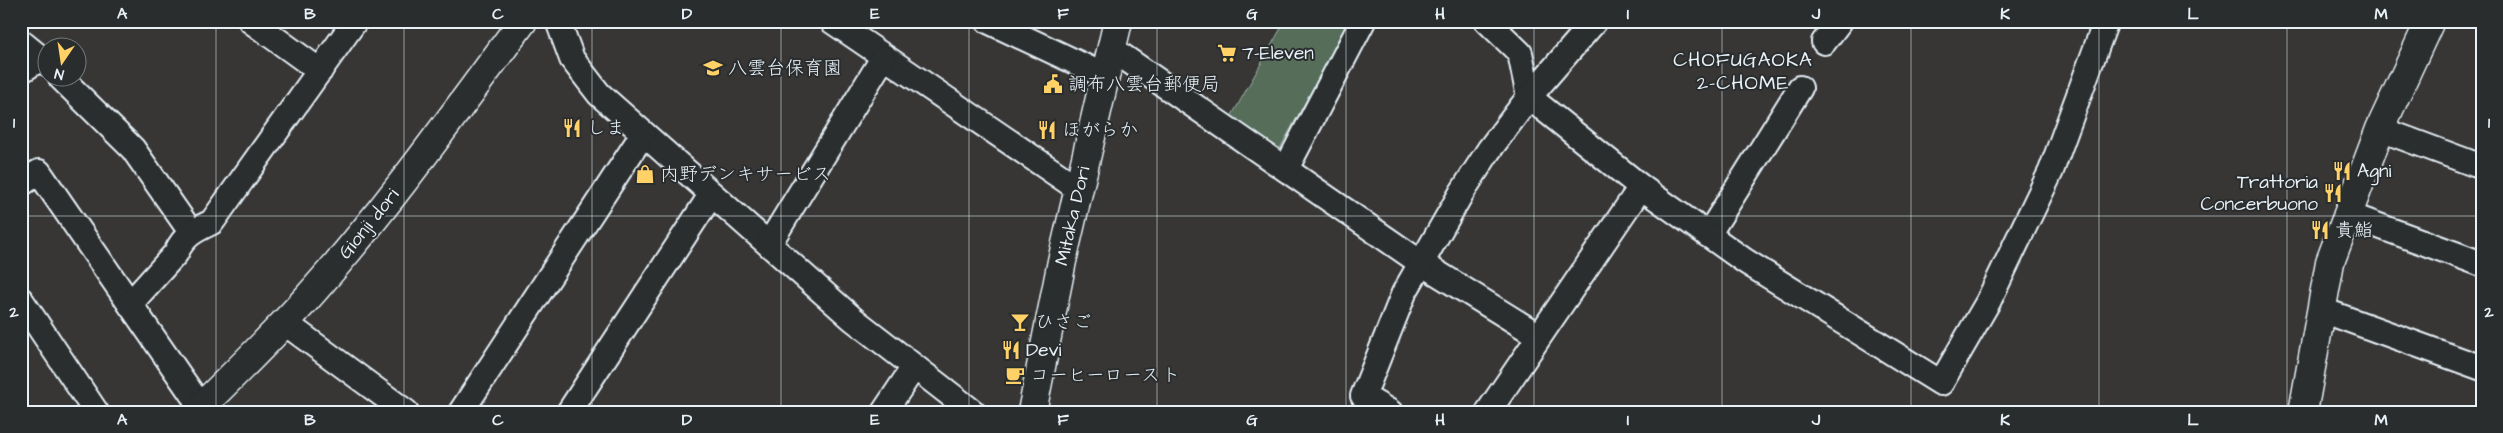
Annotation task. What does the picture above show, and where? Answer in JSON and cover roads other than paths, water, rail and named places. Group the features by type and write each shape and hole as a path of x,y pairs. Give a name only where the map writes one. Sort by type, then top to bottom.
{"street":[{"path":"251,21 320,71"},
{"path":"130,304 176,253 181,243 191,232 212,222 355,21"},
{"name":"Gionji dori","path":"198,409 285,323 381,211 523,21"},
{"path":"558,21 572,59 599,94 853,319 973,412"},
{"path":"832,21 883,58 1080,190"},
{"path":"988,21 1106,76"},
{"name":"Mitaka Dori","path":"1032,412 1062,261 1118,21"},
{"path":"1286,169 1363,21"},
{"path":"1487,21 1520,53 1529,97 1641,187 1708,235 1824,312 1941,383 1988,302 2051,171 2106,21"},
{"path":"1390,412 1363,396 1404,293 1489,150 1529,97 1595,21"},
{"path":"1824,42 1840,21"},
{"path":"2309,410 2330,262 2349,216 2380,129 2430,21"},
{"path":"21,42 38,56"},
{"path":"1112,49 1421,263 1539,336"},
{"path":"769,244 883,58"},
{"path":"21,70 38,63"},
{"path":"71,88 133,148 191,232"},
{"path":"1708,235 1800,88"},
{"path":"2380,129 2482,167"},
{"path":"461,412 642,134"},
{"path":"21,184 39,172 130,304 198,409"},
{"path":"1488,412 1641,187"},
{"path":"569,412 711,195"},
{"path":"2349,216 2482,264"},
{"path":"21,300 96,412"},
{"path":"2322,310 2482,368"},
{"path":"285,323 406,412"},
{"path":"884,412 914,367"}],"place":[{"name":"7-Eleven","path":"1227,53"},
{"name":"八雲台保育園","path":"713,68"},
{"name":"調布八雲台郵便局","path":"1053,84"},
{"name":"しま","path":"572,128"},
{"name":"ほがらか","path":"1047,130"},
{"name":"Agni","path":"2342,171"},
{"name":"内野デンキサービス","path":"645,174"},
{"name":"Trattoria Concerbuono","path":"2333,193"},
{"name":"貴鮨","path":"2320,230"},
{"name":"ひさご","path":"1020,322"},
{"name":"Devi","path":"1011,350"},
{"name":"コーヒーロースト","path":"1015,375"}],"district":[{"name":"CHOFUGAOKA 2-CHOME","path":"1743,72"}]}
